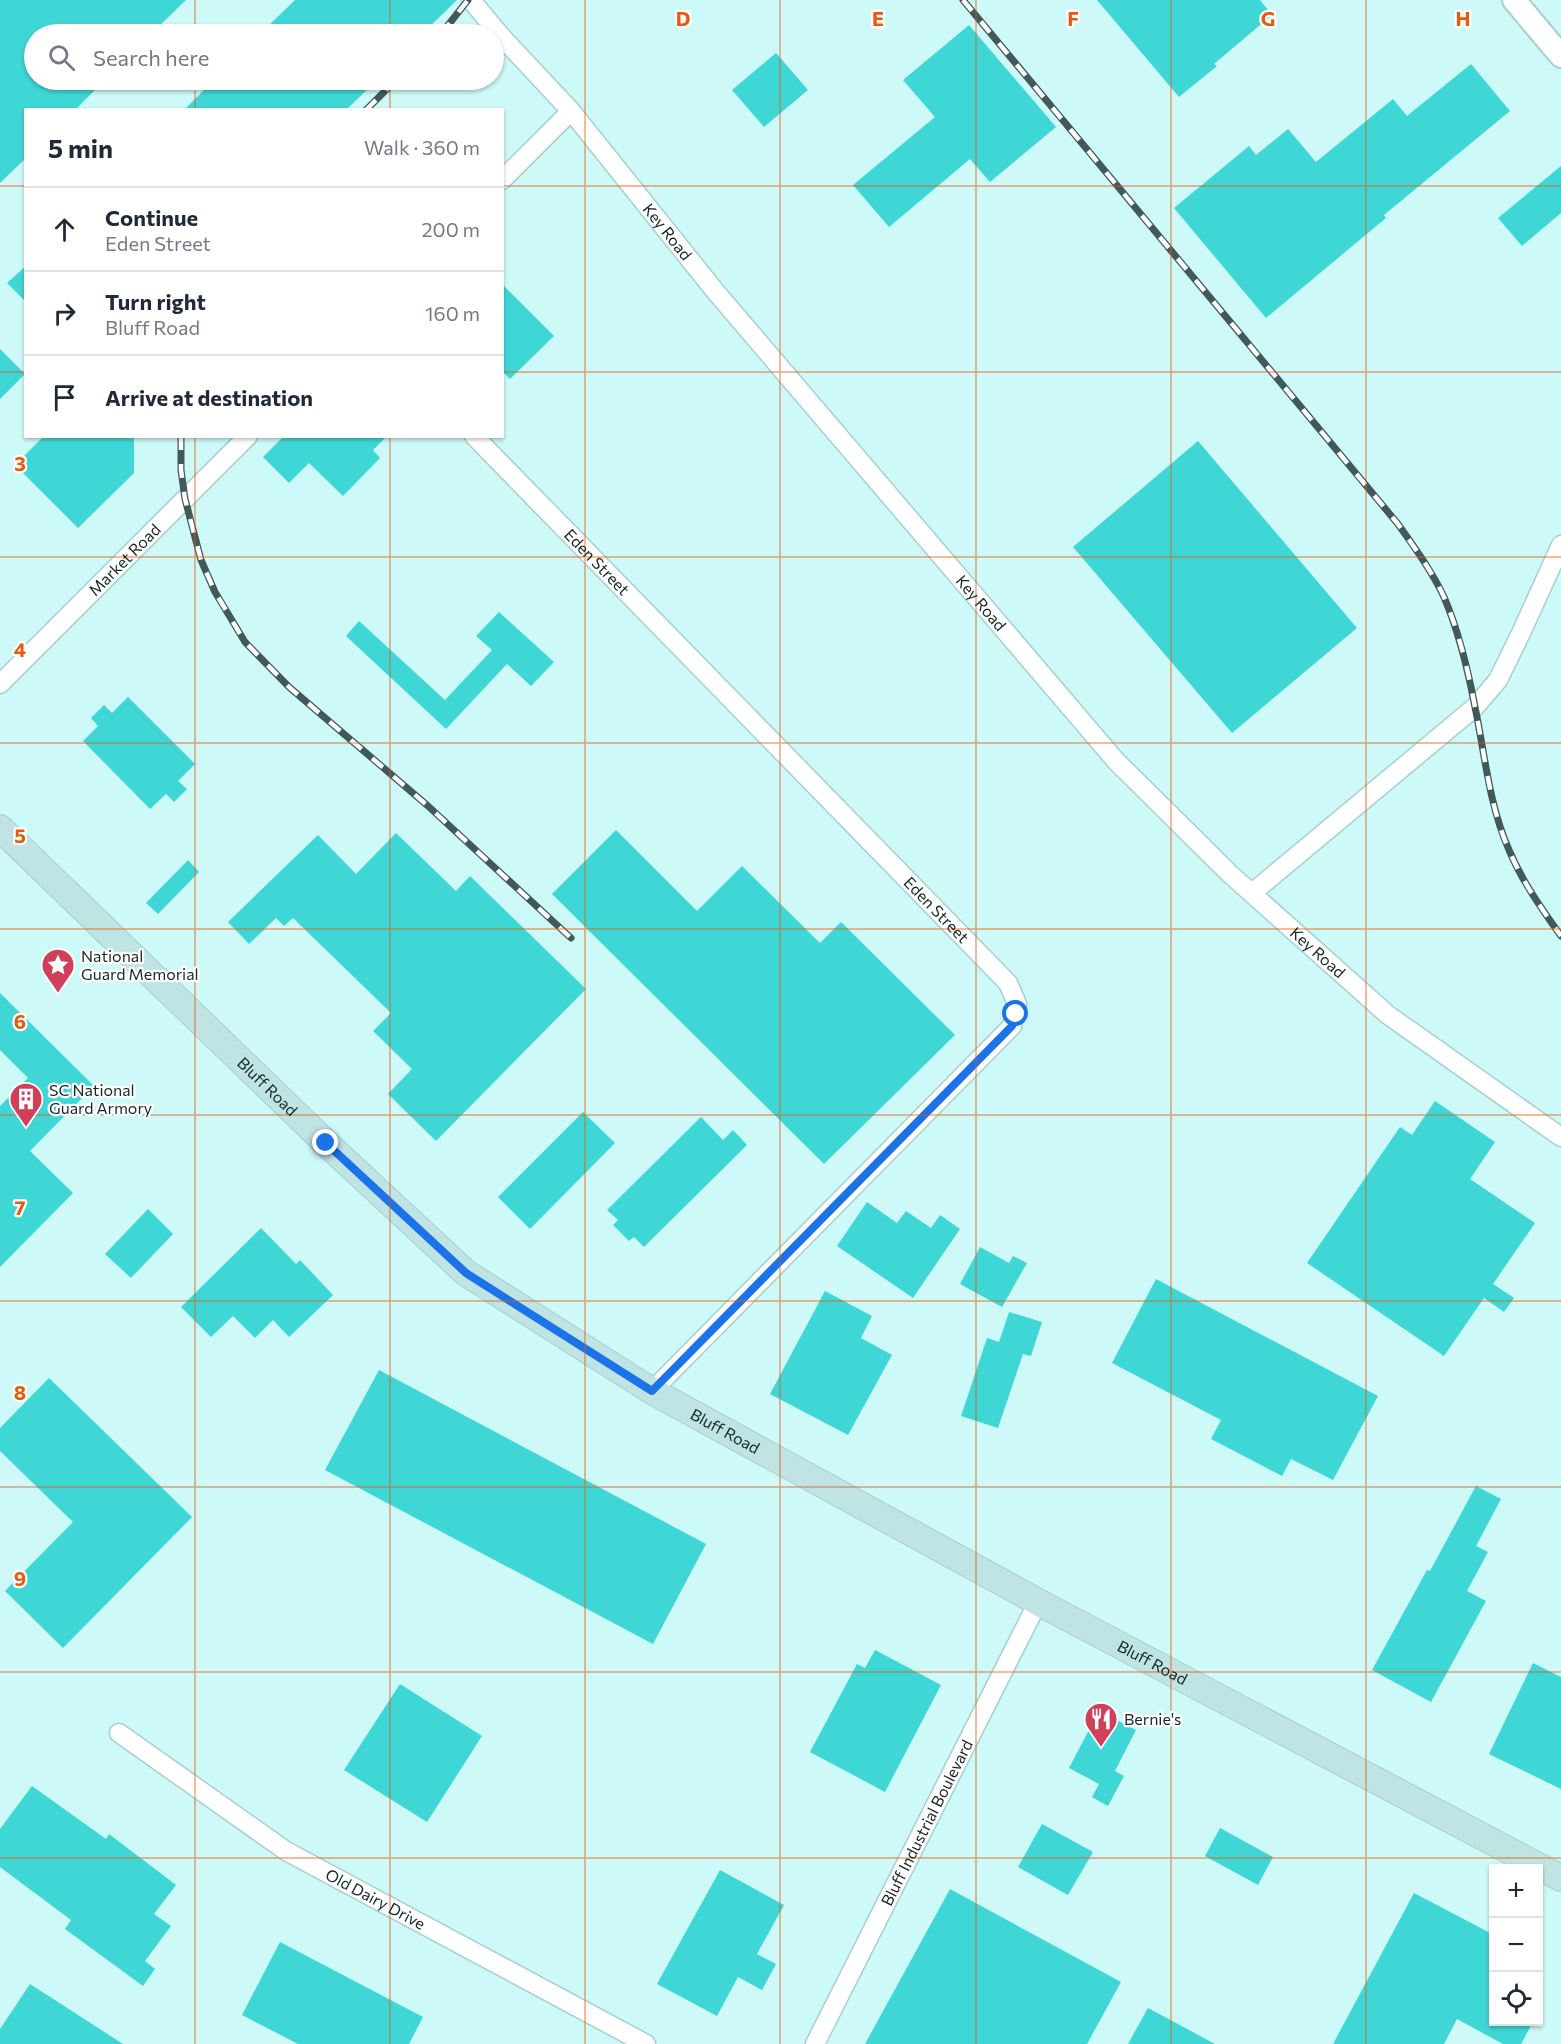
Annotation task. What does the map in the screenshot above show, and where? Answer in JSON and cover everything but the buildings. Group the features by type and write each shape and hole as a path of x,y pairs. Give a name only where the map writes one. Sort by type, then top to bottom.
{"main road":[{"name":"Bluff Road","path":"0,828 326,1143 466,1273 652,1391 1038,1602 1561,1878"}],"street":[{"name":"Key Road","path":"471,0 491,24"},
{"path":"1514,0 1561,56"},
{"name":"Key Road","path":"504,39 570,111 703,278 1116,762 1230,874 1388,1015 1561,1137"},
{"path":"504,178 570,111"},
{"name":"Market Road","path":"0,684 246,438"},
{"name":"Eden Street","path":"476,438 1008,983 1017,1004 1012,1026 652,1391"},
{"path":"1252,893 1475,707 1498,680 1561,545"},
{"name":"Bluff Industrial Boulevard","path":"815,2044 1038,1602"},
{"name":"Old Dairy Drive","path":"119,1733 286,1851 646,2044"}],"railway":[{"path":"449,24 468,0"},
{"path":"963,0 1398,524 1428,569 1444,597 1462,651 1492,798 1502,833 1526,883 1561,936"},
{"path":"368,108 386,90"},
{"path":"181,438 181,470 185,499 201,560 215,592 245,642 289,687 428,806 571,938"}],"place":[{"name":"National Guard Memorial","path":"58,994"},
{"name":"SC National Guard Armory","path":"26,1128"},
{"name":"Bernie's","path":"1101,1748"}],"route":[{"path":"326,1143 466,1273 652,1391 1012,1026 1016,1014"}]}
